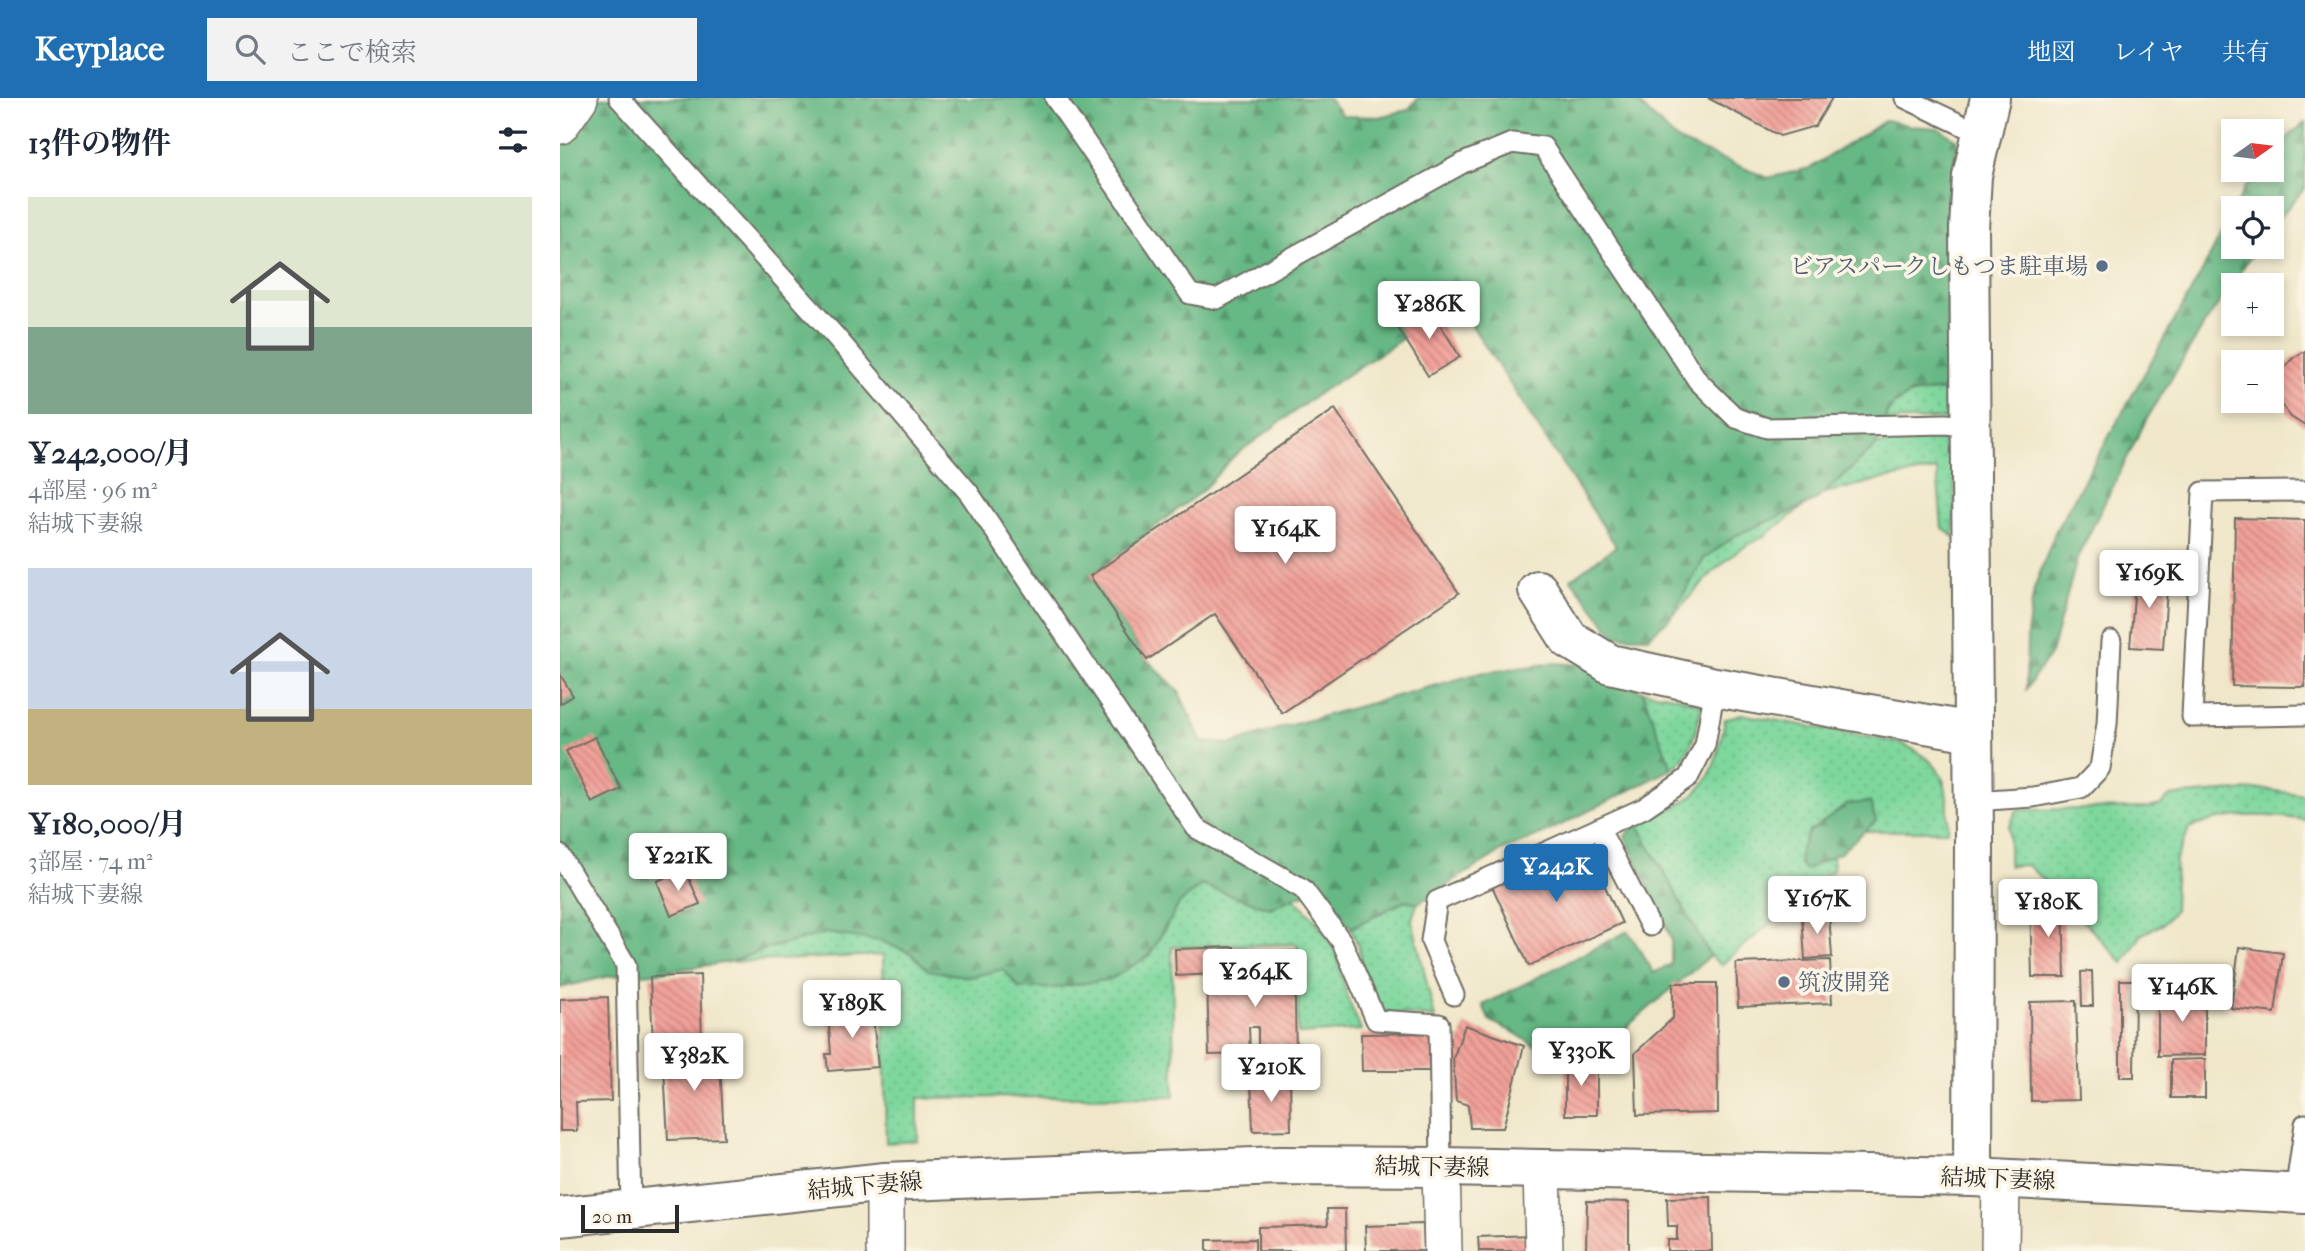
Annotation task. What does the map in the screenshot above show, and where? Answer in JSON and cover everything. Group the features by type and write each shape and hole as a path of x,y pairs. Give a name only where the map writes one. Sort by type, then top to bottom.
{"main road":[{"path":"1985,116 1972,176 1969,229 1973,801 1987,1178"},
{"path":"1538,590 1569,639 1610,664 1715,687 1972,732"},
{"name":"結城下妻線","path":"560,1217 885,1182 1266,1167 1542,1168 1987,1178 2300,1193"}],"street":[{"path":"560,125 579,98"},
{"path":"1441,1167 1443,1251"},
{"path":"1542,1168 1544,1251"},
{"path":"1987,1178 2000,1251"},
{"path":"885,1182 885,1251"}],"lane":[{"path":"620,98 836,337 969,493 1196,828 1303,889 1342,942 1376,1020 1439,1024 1441,1167"},
{"path":"1055,98 1190,294 1217,299 1463,163 1512,144 1543,147 1698,382 1736,418 1767,428 1945,424 1970,426"},
{"path":"1905,98 1985,116"},
{"path":"2305,491 2203,492 2192,717 2305,715"},
{"path":"1973,801 2033,797 2081,788 2100,768 2107,724 2111,641"},
{"path":"1454,995 1432,941 1437,901 1644,808 1688,778 1705,746 1715,687"},
{"path":"1599,828 1650,926"},
{"path":"560,855 626,965 631,1210"},
{"path":"2300,1193 2305,1124"}],"green space":[{"path":"560,98 1328,98 1343,116 1378,117 1408,110 1418,98 1633,98 1678,141 1768,178 1810,168 1886,120 1938,128 1958,140 1947,204 1948,390 1911,393 1888,409 1876,446 1815,501 1736,535 1704,559 1669,619 1648,637 1615,636 1571,579 1616,546 1457,303 1318,394 1233,457 1203,490 1090,576 1147,660 1178,690 1202,742 1232,744 1280,728 1480,673 1555,663 1595,666 1642,691 1672,769 1541,835 1503,850 1417,904 1406,900 1351,928 1315,892 1293,897 1270,908 1201,885 1179,904 1149,956 1111,979 1055,988 1019,988 1003,969 970,977 928,970 911,953 881,941 826,933 730,962 654,973 609,976 560,988"},
{"path":"2305,123 2305,188 2284,212 2284,196 2241,196 2250,182 2284,182 2284,143"},
{"path":"2221,235 2221,259 2249,259 2239,273 2221,273 2221,300 2145,422 2078,556 2051,653 2026,689 2027,634 2034,589 2056,530"},
{"path":"1948,390 1951,410 1945,419 1884,421 1894,404 1910,395"},
{"path":"1902,439 1943,440 1955,452 1954,537 1942,528 1937,470 1825,493 1876,446"},
{"path":"1806,505 1764,536 1739,550 1715,570 1669,619 1704,559 1736,535"},
{"path":"1642,691 1675,696 1702,705 1689,748 1672,769"},
{"path":"1741,714 1900,743 1915,750 1927,758 1942,776 1947,800 1948,831 1865,831 1876,821 1870,802 1849,804 1808,833 1805,869 1833,856 1833,870 1721,965 1710,956 1637,823 1676,806 1700,788 1715,761 1725,719"},
{"path":"2260,789 2305,795 2305,820 2276,816 2231,817 2202,823 2189,829 2176,859 2174,910 2163,924 2142,934 2123,963 2027,865 2009,866 2009,827 2017,810 2148,808 2161,805 2170,796"},
{"path":"1870,802 1876,821 1840,853 1805,870 1799,863 1801,848 1808,833 1848,804"},
{"path":"1637,823 1710,956 1588,1060 1565,1060 1563,1064 1515,1033 1489,1020 1483,1005 1628,931 1654,973 1671,964 1671,938 1625,836"},
{"path":"1201,885 1270,908 1293,897 1315,919 1336,952 1347,997 1361,1030 1298,1034 1297,944 1172,947 1174,1096 918,1098 918,1141 886,1143 883,955 730,962 826,933 881,941 911,953 929,970 970,977 1003,969 1149,956 1179,904"},
{"path":"1406,900 1417,904 1412,919 1435,1018 1380,1011 1368,992 1359,949 1351,928"}],"building":[{"path":"1708,98 1832,98 1815,126 1780,136"},
{"path":"1429,306 1460,357 1428,376 1397,326"},
{"path":"2305,351 2305,426 2291,417 2284,408 2284,368 2293,358"},
{"path":"1335,409 1459,593 1282,713 1215,614 1147,660 1090,576"},
{"path":"2235,518 2305,520 2305,687 2232,686"},
{"path":"2136,571 2168,573 2163,649 2130,647"},
{"path":"560,674 573,696 560,704"},
{"path":"595,737 621,789 592,803 566,751"},
{"path":"1584,841 1622,923 1529,966 1491,884"},
{"path":"685,869 700,904 671,916 657,881"},
{"path":"2063,900 2065,977 2032,977 2030,901"},
{"path":"1829,914 1832,957 1805,959 1802,915"},
{"path":"1234,947 1235,973 1176,976 1175,949"},
{"path":"2239,947 2283,953 2275,1013 2231,1008"},
{"path":"1294,951 1296,1055 1258,1056 1258,1027 1249,1027 1250,1054 1209,1055 1207,978 1252,977 1252,990 1259,990 1258,952"},
{"path":"1830,960 1832,1003 1738,1007 1736,963"},
{"path":"2092,971 2093,1006 2082,1006 2081,972"},
{"path":"700,975 702,1043 653,1045 650,977"},
{"path":"2120,980 2135,980 2134,1077 2120,1077"},
{"path":"1673,983 1717,983 1718,1113 1637,1115 1635,1053 1673,1018"},
{"path":"2205,991 2205,1055 2158,1056 2158,992"},
{"path":"608,997 611,1101 576,1102 577,1131 560,1131 560,999"},
{"path":"2076,1001 2079,1100 2031,1101 2030,1002"},
{"path":"872,1008 878,1067 828,1071 826,1054 831,1054 828,1012"},
{"path":"1465,1025 1524,1046 1503,1128 1470,1128 1468,1105 1456,1101 1453,1059"},
{"path":"1435,1033 1435,1071 1362,1071 1361,1034"},
{"path":"719,1046 724,1138 668,1140 663,1049"},
{"path":"2205,1059 2205,1098 2171,1098 2171,1060"},
{"path":"1565,1061 1597,1062 1597,1115 1565,1115"},
{"path":"1290,1078 1291,1130 1253,1131 1251,1079"},
{"path":"1711,1197 1712,1251 1667,1251 1667,1240 1677,1240 1677,1226 1668,1226 1667,1198"},
{"path":"1587,1201 1629,1202 1629,1251 1586,1251"},
{"path":"1327,1209 1345,1209 1346,1251 1258,1251 1258,1227 1328,1225"},
{"path":"1423,1224 1424,1251 1366,1251 1365,1226"},
{"path":"1532,1235 1532,1251 1479,1251 1478,1237"},
{"path":"1255,1239 1255,1251 1207,1251 1207,1240"}],"place":[{"name":"ビアスパークしもつま駐車場","path":"2102,266"},
{"name":"筑波開発","path":"1784,982"}]}
